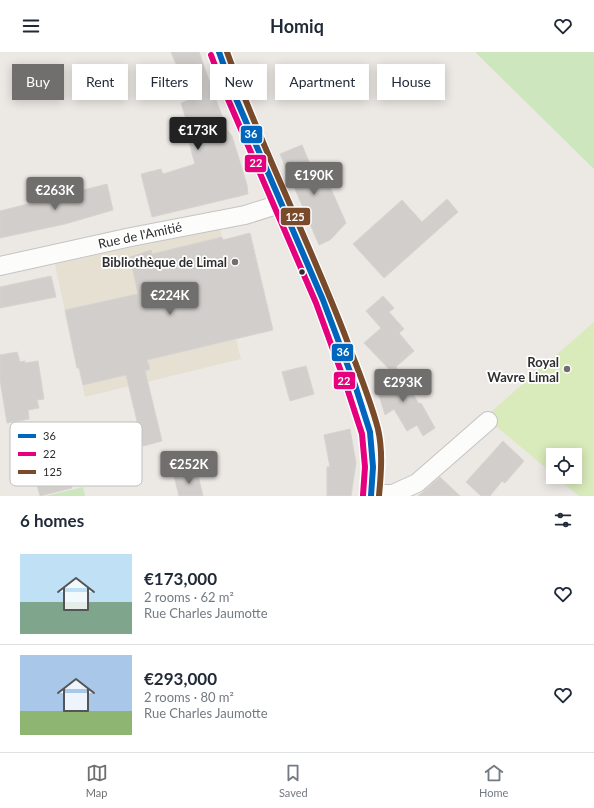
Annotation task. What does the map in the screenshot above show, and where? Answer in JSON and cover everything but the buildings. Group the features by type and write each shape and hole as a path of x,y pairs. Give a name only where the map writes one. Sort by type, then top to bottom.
{"main road":[{"path":"219,52 234,94 334,327 370,432 373,467 371,495"}],"street":[{"name":"Rue de l'Amitié","path":"0,266 131,237 245,215 280,204"},
{"path":"371,495 393,494 417,483 488,421"}],"shaded area":[{"path":"220,228 222,237 159,252 182,351 236,339 241,359 85,397 55,264"}],"green space":[{"path":"475,52 594,52 594,169"},
{"name":"Royal Wavre Limal","path":"594,322 594,496 579,496 564,484 582,484 582,448 546,448 546,468 485,417"},
{"path":"83,487 85,496 46,496"}],"transit line":[{"name":"36","path":"219,52 234,94 323,300 355,385 370,432 373,467 371,496"},
{"name":"125","path":"227,52 255,124 332,302 375,417 381,446 379,496"},
{"name":"22","path":"211,55 227,97 316,303 347,388 362,434 365,467 363,495"}],"place":[{"name":"Bibliothèque de Limal","path":"235,262"},
{"name":"Royal Wavre Limal","path":"567,369"}]}
